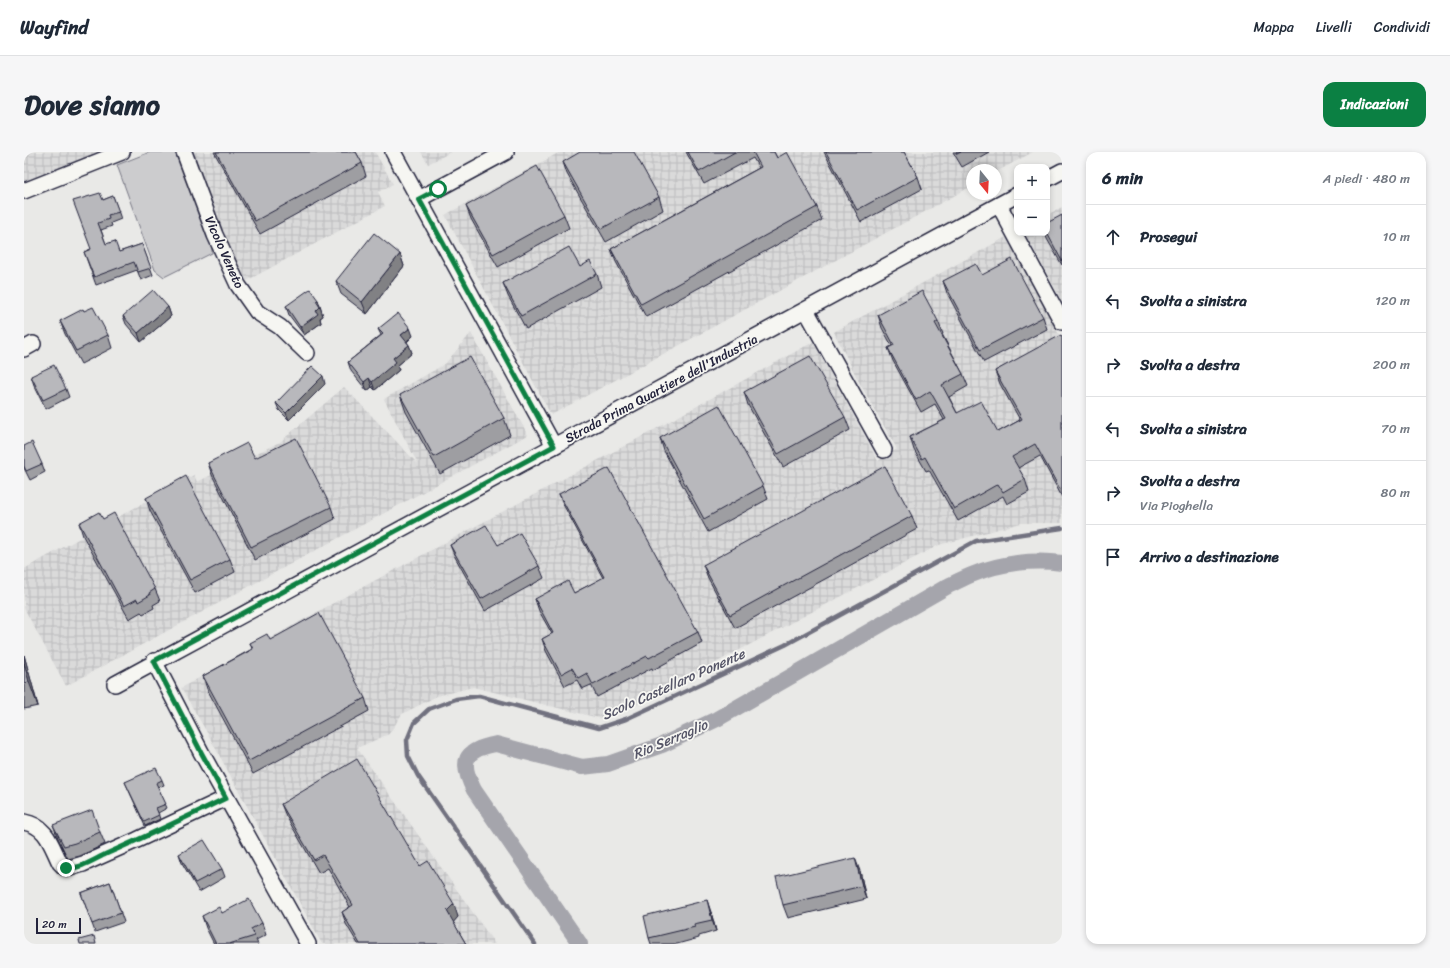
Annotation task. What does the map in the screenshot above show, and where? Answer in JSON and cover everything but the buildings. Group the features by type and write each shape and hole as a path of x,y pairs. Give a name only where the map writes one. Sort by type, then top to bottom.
{"street":[{"path":"24,191 122,152"},
{"name":"Vicolo Veneto","path":"184,152 215,235 238,285 257,312 280,326 307,352"},
{"path":"393,152 554,446"},
{"path":"419,199 506,152"},
{"path":"1050,177 1062,171"},
{"name":"Strada Prima Quartiere dell'Industria","path":"116,684 154,661 1014,197"},
{"path":"999,205 1062,322"},
{"path":"806,310 884,450"},
{"path":"154,661 226,798 308,944"},
{"path":"24,822 38,826 45,834 60,863 64,867 70,868 84,864 138,840 226,798"}],"shaded area":[{"path":"24,152 102,152 24,185"},
{"path":"150,152 176,152 212,246 212,253 164,277 155,270 117,165"},
{"path":"191,152 375,152 393,184 378,192 385,206 246,281 224,236"},
{"path":"421,152 451,152 428,164"},
{"path":"560,152 1033,152 1002,169 1002,164 966,164 966,189 551,415 445,215"},
{"path":"1062,207 1062,301 1027,236 1050,236 1050,213"},
{"path":"1006,237 1062,340 1062,523 1021,523 939,545 730,655 647,701 599,718 473,687 437,696 402,714 389,734 357,748 495,944 322,944 205,729 181,688 337,601 652,431 813,342 878,461 897,449 859,382 834,332"},
{"path":"471,333 528,435 66,686 24,608 24,569 194,475 197,482 280,442 344,387 418,464 384,399 445,364"}],"waterway":[{"name":"Scolo Castellaro Ponente","path":"535,944 418,776 408,756 407,740 414,723 429,709 456,699 479,696 599,728 626,719 785,645 976,541 1062,528"},
{"name":"Rio Serraglio","path":"580,944 474,790 469,780 466,764 467,758 471,754 477,750 496,744 582,767 608,764 662,745 717,719 948,586 967,577 984,570 1017,563 1040,561 1062,563"}],"route":[{"path":"66,868 84,864 226,798 154,661 554,446 419,199 438,189"}]}
